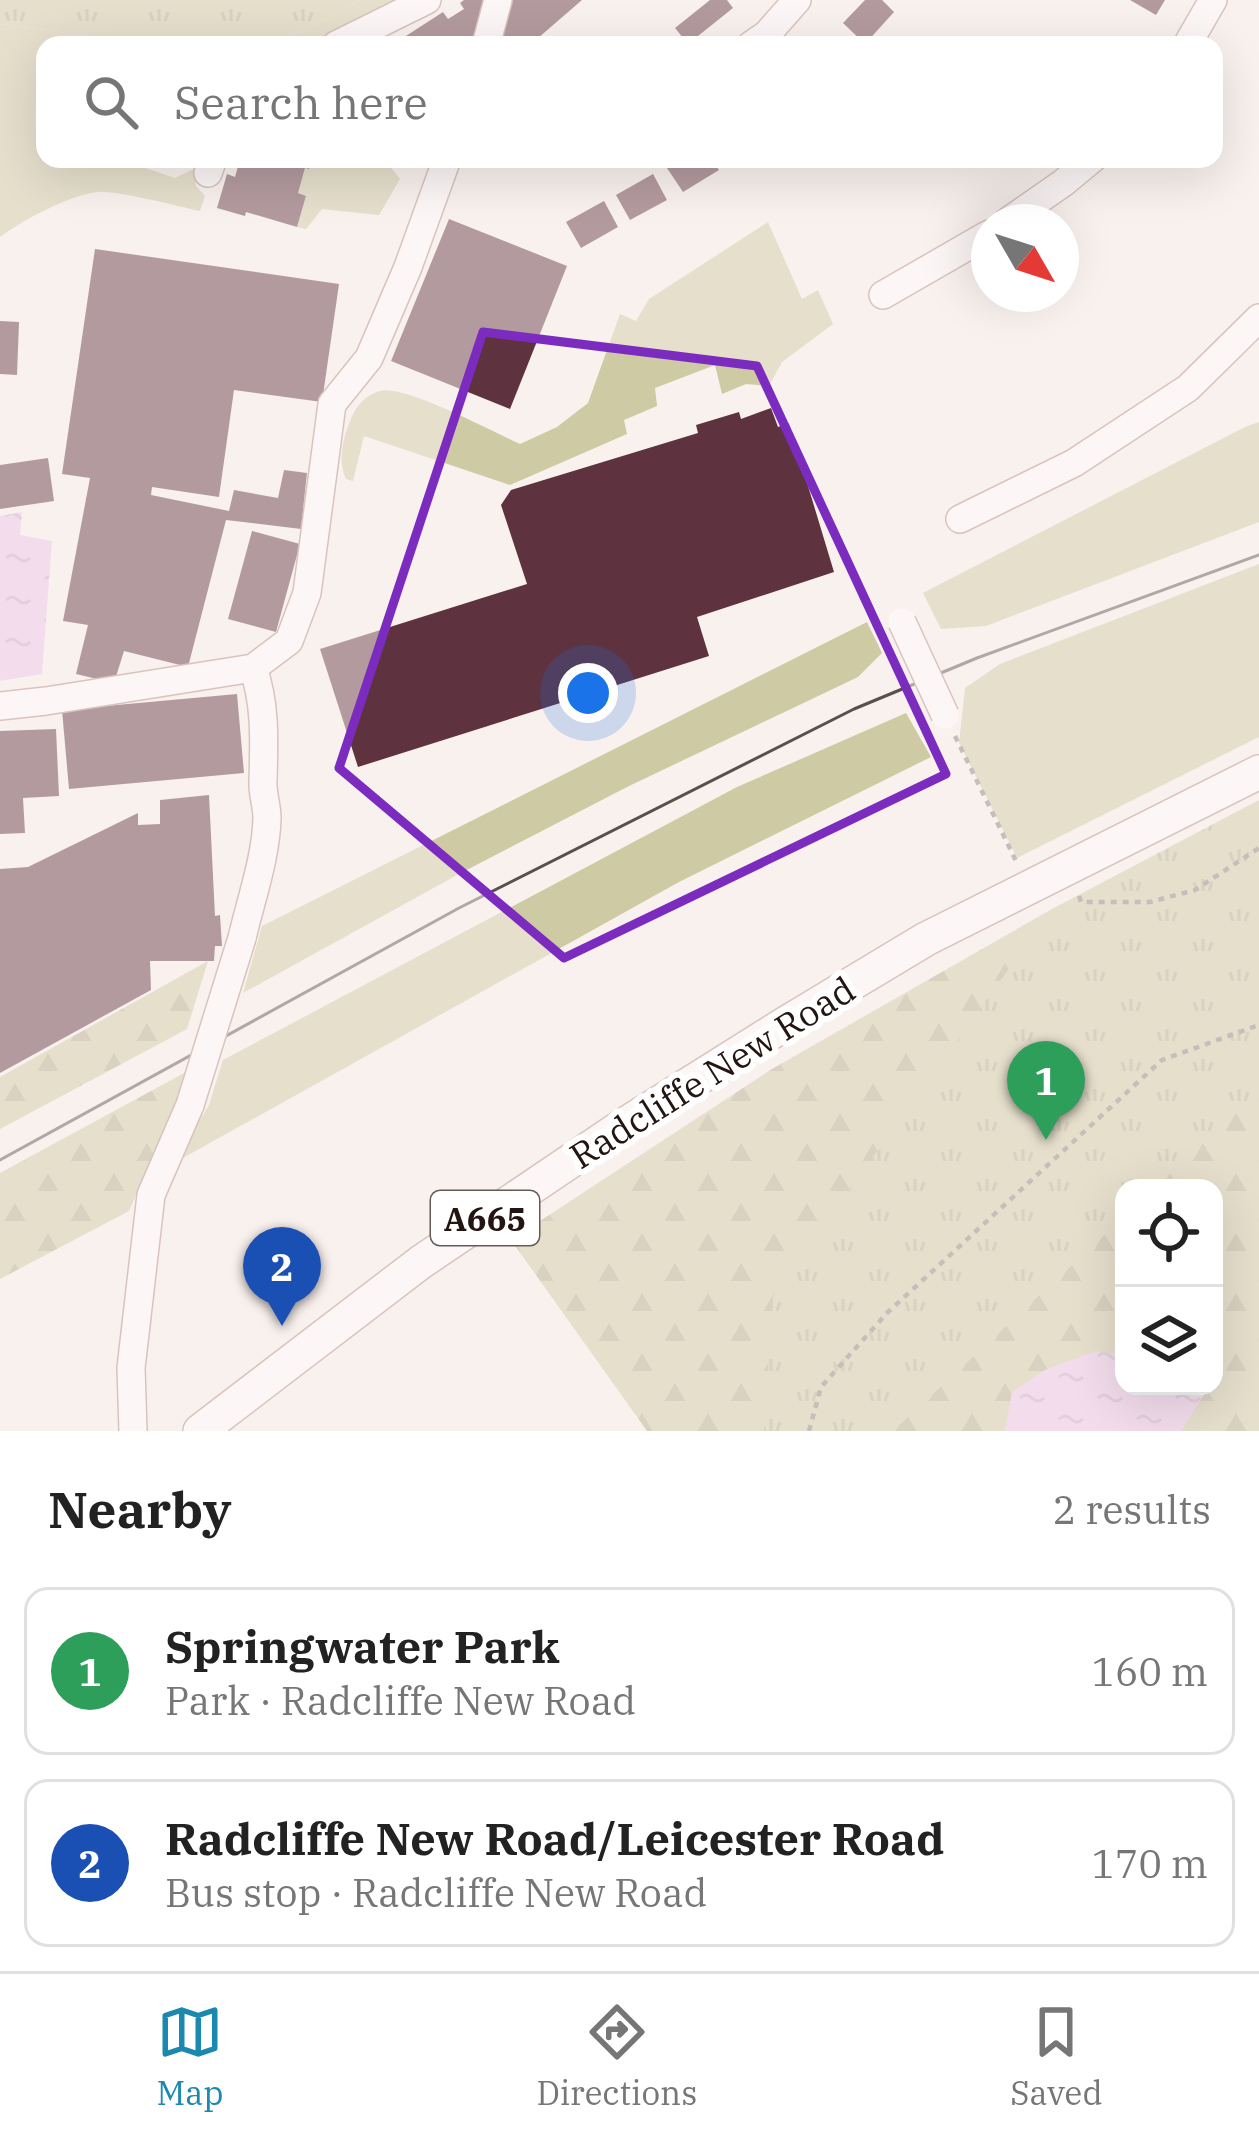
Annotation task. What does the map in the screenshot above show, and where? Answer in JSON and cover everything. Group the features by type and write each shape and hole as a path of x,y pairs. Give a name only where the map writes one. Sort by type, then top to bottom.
{"main road":[{"name":"Radcliffe New Road","path":"208,1429 422,1262 607,1136 926,939 1259,772"}],"street":[{"path":"354,36 427,0"},
{"path":"488,36 498,0"},
{"path":"764,36 797,0"},
{"path":"1192,36 1213,0"},
{"path":"0,706 254,668 289,640 307,593 332,404 369,358 444,168"},
{"path":"1032,204 1081,168"},
{"path":"883,296 971,245"},
{"path":"959,519 1196,397 1259,318"},
{"path":"902,622 945,715"},
{"path":"133,1431 131,1367 151,1196 190,1105 242,938 261,856 267,815 262,792 260,686 254,668"}],"path":[{"path":"945,715 1029,886"},
{"path":"1071,864 1081,902 1150,902 1195,890 1259,848"},
{"path":"809,1431 821,1387 887,1313 1162,1060 1259,1025"}],"highlighted area":[{"path":"483,332 757,366 946,774 564,958 339,768"}],"green space":[{"path":"0,0 361,0 291,36 90,36 0,24"},
{"path":"361,0 413,0 343,36 291,36"},
{"path":"0,24 90,36 36,36 36,168 146,168 175,178 194,169 196,186 205,196 200,211 96,192 46,210 0,237"},
{"path":"305,168 391,168 400,179 379,215 322,209 306,229 297,227 306,196 298,193"},
{"path":"768,222 802,299 818,290 833,324 782,362 769,386 746,384 722,394 715,365 655,388 657,406 624,420 627,434 510,485 364,436 353,481 346,479 342,451 351,418 364,399 380,391 428,402 520,444 557,427 588,403 620,314 636,321 649,299"},
{"path":"1259,422 1259,522 986,626 941,629 923,593"},
{"path":"1259,564 1259,737 1017,858 959,743 965,688 1000,664"},
{"path":"867,622 882,653 858,677 629,786 243,993 262,926"},
{"path":"906,713 931,757 679,882 174,1163 209,1105 223,1060 737,787"},
{"path":"1259,800 1259,1091 1165,1179 1115,1179 1115,1225 893,1431 764,1431 773,1296 1052,909"},
{"path":"1259,887 1259,1431 647,1431 511,1240 772,1069 1052,909 1093,933"},
{"path":"208,961 187,1029 0,1129 0,1077"},
{"path":"186,1072 129,1211 0,1279 0,1173"}],"water":[{"path":"22,512 20,535 52,541 42,674 0,681 0,516"},
{"path":"1096,1351 1115,1354 1115,1395 1204,1395 1181,1431 1005,1431 1012,1392 1045,1370"}],"building":[{"path":"494,0 484,36 406,36 443,12 448,19 464,9 460,3"},
{"path":"502,0 582,0 540,36 495,36"},
{"path":"710,0 727,0 733,8 698,36 682,36 675,28"},
{"path":"865,0 882,0 894,12 872,36 857,36 843,23"},
{"path":"1130,0 1165,0 1156,15"},
{"path":"238,168 305,168 298,193 306,196 297,227 217,208 227,174 235,177"},
{"path":"667,168 718,168 719,170 683,192"},
{"path":"653,174 667,200 630,220 616,195"},
{"path":"604,201 618,227 581,248 566,222"},
{"path":"449,219 567,266 510,409 391,361"},
{"path":"95,249 339,284 322,402 234,390 219,497 152,487 151,495 229,511 234,490 278,498 284,470 307,473 301,529 226,520 188,667 124,651 114,683 76,674 88,625 63,621 90,478 62,474"},
{"path":"0,321 19,322 17,375 0,374"},
{"path":"771,408 778,427 789,423 834,572 697,617 709,656 358,767 320,649 527,584 501,505 511,490 698,433 696,425 739,412 741,419"},
{"path":"48,458 54,501 0,509 0,465"},
{"path":"252,531 300,544 276,632 228,619"},
{"path":"237,694 244,773 69,789 62,710"},
{"path":"56,729 59,796 23,798 25,833 0,834 0,731"},
{"path":"209,795 215,916 220,915 222,946 215,946 214,961 150,961 151,990 0,1073 0,869 28,867 138,813 138,825 160,824 160,800"}],"tram line":[{"path":"0,1160 459,908 854,709 977,658 1259,555"}],"place":[{"name":"Springwater Park","path":"1046,1140"},
{"name":"Radcliffe New Road/Leicester Road","path":"282,1326"}]}
